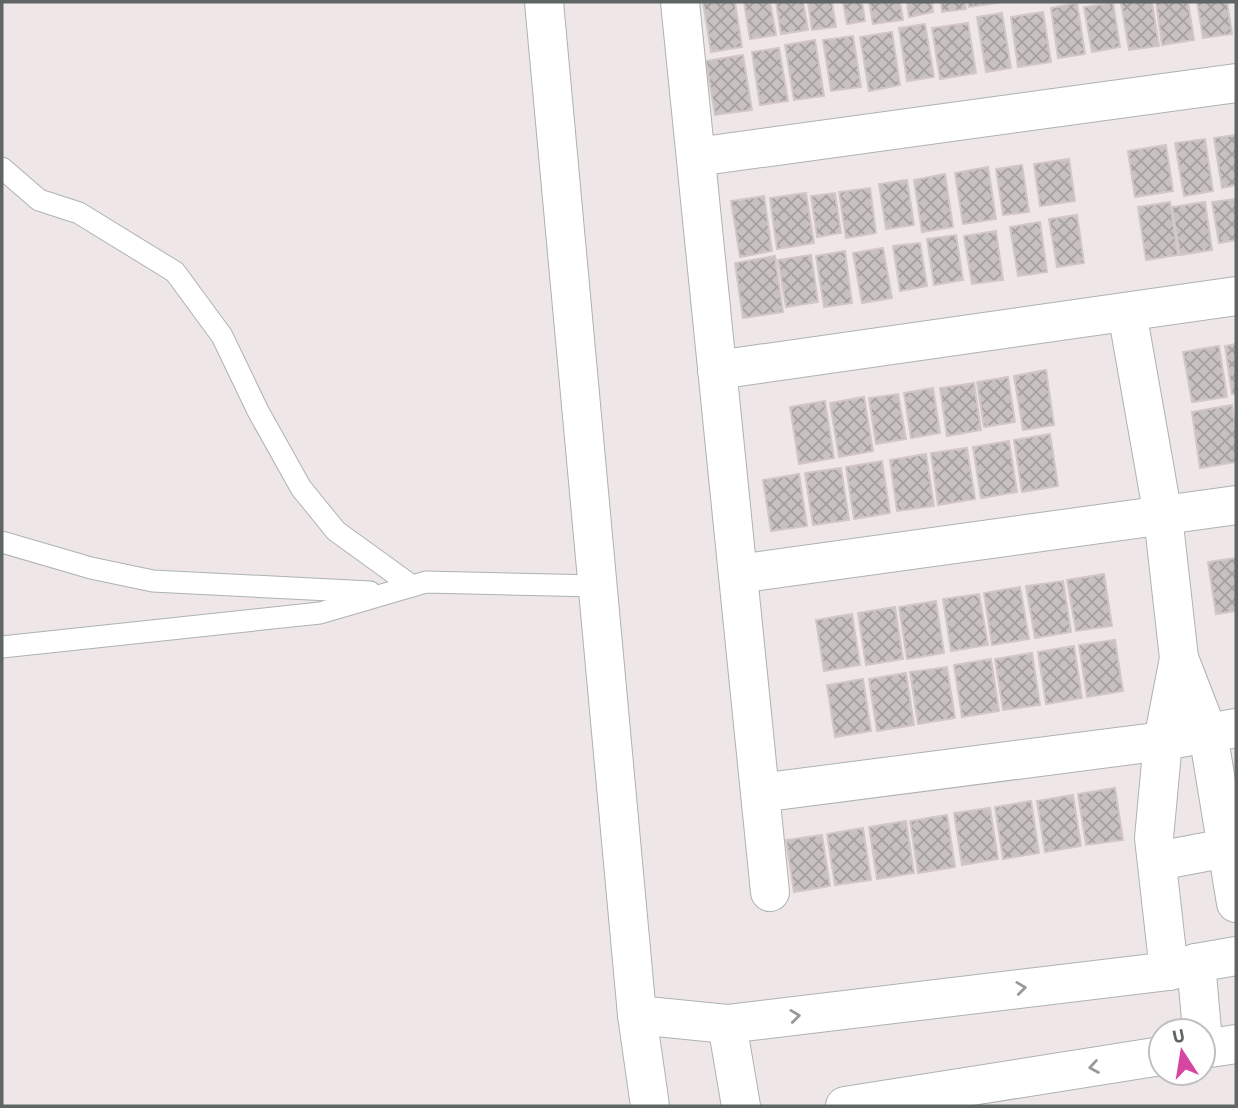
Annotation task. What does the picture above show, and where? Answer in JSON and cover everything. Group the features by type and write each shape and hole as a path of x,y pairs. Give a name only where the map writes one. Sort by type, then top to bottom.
{"street":[{"path":"544,2 637,1015 650,1106"},
{"path":"680,2 770,892"},
{"path":"696,157 1236,83"},
{"path":"718,370 1236,296"},
{"path":"1127,312 1163,516 1178,658 1163,741 1154,838 1182,967 1198,1017"},
{"path":"738,574 1236,505"},
{"path":"1178,658 1222,731 1226,848 1236,903"},
{"path":"760,793 1222,731"},
{"path":"1158,860 1226,848"},
{"path":"637,1015 727,1024 1182,967 1236,956"},
{"path":"727,1024 741,1106"},
{"path":"1217,1046 1236,1044"},
{"path":"845,1106 1147,1058"}],"lane":[{"path":"2,169 39,200 79,213 175,272 222,336 258,411 301,488 336,531 412,586"},
{"path":"2,542 91,568 153,581 386,593"},
{"path":"2,647 320,612 426,582 597,586"}],"building":[{"path":"703,2 735,2 742,47 711,52"},
{"path":"744,2 770,2 776,35 750,39"},
{"path":"776,2 803,2 808,30 781,34"},
{"path":"808,2 832,2 836,27 812,30"},
{"path":"843,2 862,2 865,21 847,24"},
{"path":"869,2 900,2 903,20 873,24"},
{"path":"907,2 932,2 933,12 909,17"},
{"path":"941,2 965,2 966,9 942,12"},
{"path":"968,2 998,2 998,3 969,7"},
{"path":"1121,2 1152,2 1159,46 1129,50"},
{"path":"1156,2 1188,2 1194,40 1162,45"},
{"path":"1197,2 1227,2 1232,34 1203,38"},
{"path":"1077,3 1085,54 1058,58 1051,8"},
{"path":"1113,3 1120,47 1092,52 1084,7"},
{"path":"1043,12 1051,62 1018,67 1011,17"},
{"path":"1002,13 1011,68 986,72 977,17"},
{"path":"968,23 976,73 940,79 932,28"},
{"path":"925,24 934,77 907,81 899,28"},
{"path":"892,32 900,85 869,91 860,37"},
{"path":"853,36 861,87 831,91 823,40"},
{"path":"815,40 824,96 794,100 785,45"},
{"path":"779,48 788,101 760,105 752,52"},
{"path":"743,55 752,110 715,115 706,61"},
{"path":"1236,135 1236,185 1222,188 1214,138"},
{"path":"1205,139 1213,191 1184,196 1175,143"},
{"path":"1166,145 1173,191 1135,197 1128,151"},
{"path":"1069,159 1075,201 1040,206 1034,164"},
{"path":"1022,165 1029,212 1003,215 996,169"},
{"path":"988,167 996,219 963,224 955,173"},
{"path":"945,174 953,227 922,232 914,180"},
{"path":"907,180 914,225 886,229 879,184"},
{"path":"870,188 876,233 846,238 839,192"},
{"path":"806,193 814,243 777,249 770,198"},
{"path":"835,193 841,233 817,237 811,196"},
{"path":"764,196 772,251 740,257 731,201"},
{"path":"1236,199 1236,240 1219,243 1212,202"},
{"path":"1170,202 1178,255 1146,260 1138,207"},
{"path":"1205,202 1212,250 1180,255 1172,207"},
{"path":"1077,215 1084,263 1057,267 1049,219"},
{"path":"1040,222 1047,272 1018,276 1010,227"},
{"path":"996,231 1003,280 972,284 964,236"},
{"path":"956,235 963,280 934,285 927,239"},
{"path":"920,243 927,286 900,291 893,246"},
{"path":"883,248 892,298 862,303 853,253"},
{"path":"845,251 852,303 824,307 816,256"},
{"path":"811,255 818,302 786,307 778,260"},
{"path":"775,256 783,312 743,318 735,263"},
{"path":"1236,344 1236,394 1232,394 1225,346"},
{"path":"1219,346 1227,397 1192,402 1183,352"},
{"path":"1046,370 1054,425 1023,430 1014,376"},
{"path":"1008,377 1015,422 984,427 977,382"},
{"path":"974,383 981,430 947,436 940,388"},
{"path":"933,388 940,433 911,438 904,393"},
{"path":"898,394 906,439 876,444 869,398"},
{"path":"864,397 873,451 839,457 830,403"},
{"path":"825,401 834,458 799,464 790,407"},
{"path":"1232,405 1236,431 1236,462 1200,468 1192,412"},
{"path":"1050,434 1058,486 1022,492 1014,440"},
{"path":"1009,441 1017,492 981,498 973,447"},
{"path":"967,448 975,499 938,505 931,453"},
{"path":"926,454 934,506 897,511 890,460"},
{"path":"882,461 890,513 854,519 846,467"},
{"path":"841,468 849,520 813,525 805,473"},
{"path":"799,474 807,526 771,531 763,480"},
{"path":"1236,558 1236,611 1216,614 1208,562"},
{"path":"1104,574 1112,626 1076,631 1067,580"},
{"path":"1063,581 1071,632 1035,638 1026,586"},
{"path":"1020,587 1029,639 992,645 984,593"},
{"path":"979,594 988,645 951,651 943,599"},
{"path":"936,601 944,653 907,659 899,607"},
{"path":"895,607 903,659 866,665 858,613"},
{"path":"852,614 860,665 824,671 816,620"},
{"path":"1115,640 1123,691 1087,697 1079,645"},
{"path":"1074,646 1082,698 1046,704 1038,652"},
{"path":"1032,653 1040,705 1003,710 995,659"},
{"path":"991,659 999,711 962,717 954,665"},
{"path":"947,667 955,718 918,724 910,672"},
{"path":"906,673 914,725 877,731 869,679"},
{"path":"863,679 871,731 835,737 827,685"},
{"path":"1115,788 1123,840 1086,845 1078,794"},
{"path":"1073,795 1081,846 1045,852 1037,801"},
{"path":"1031,801 1039,853 1003,859 995,807"},
{"path":"990,808 998,859 962,865 954,813"},
{"path":"947,815 955,867 918,873 910,821"},
{"path":"906,821 914,873 877,879 869,827"},
{"path":"863,828 871,880 835,885 827,834"},
{"path":"822,835 830,886 794,892 786,840"}]}
